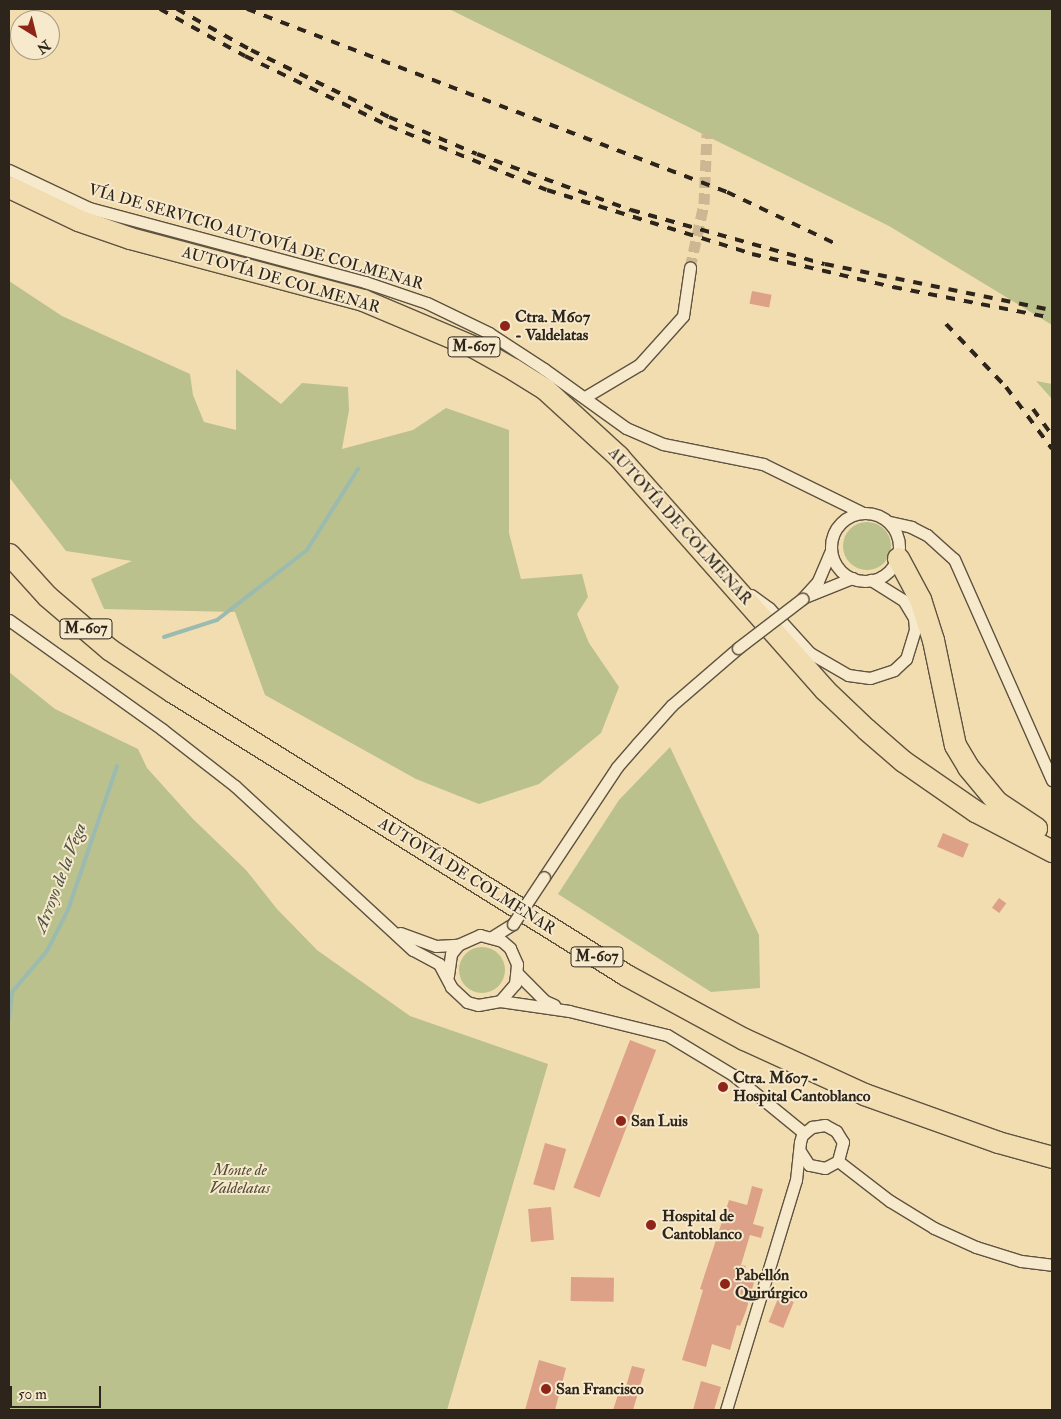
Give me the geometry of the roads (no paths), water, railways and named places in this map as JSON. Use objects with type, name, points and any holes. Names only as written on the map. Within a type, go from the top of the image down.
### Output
[{"type":"highway","name":"AUTOVÍA DE COLMENAR","points":[[9,187],[78,220],[130,238],[363,300],[474,347],[545,389],[618,456],[733,583],[824,689],[896,755],[975,811],[1052,851]]},
{"type":"highway","name":"AUTOVÍA DE COLMENAR","points":[[9,554],[47,596],[109,648],[173,692],[626,975],[744,1039],[864,1094],[998,1142],[1052,1157]]},
{"type":"highway","points":[[898,558],[920,600],[933,640],[955,745],[997,802],[1023,822],[1052,836]]},
{"type":"street","name":"VÍA DE SERVICIO AUTOVÍA DE COLMENAR","points":[[9,170],[89,208],[365,282],[427,303],[489,333],[544,368],[626,428],[663,444],[763,464],[861,512]]},
{"type":"street","points":[[585,397],[639,365],[683,316],[690,268]]},
{"type":"street","points":[[733,583],[769,608],[816,657],[848,675],[870,678],[894,670],[906,659],[911,650],[915,629],[914,618],[903,600],[871,580],[852,578],[841,572],[831,551],[830,540],[836,528],[844,519],[861,512],[911,527],[927,535],[954,559],[1052,780]]},
{"type":"street","points":[[871,580],[892,568],[898,558],[898,539],[890,522]]},
{"type":"street","points":[[492,937],[513,924],[617,767],[637,744],[672,705],[738,648],[802,599],[818,581],[831,551]]},
{"type":"street","points":[[802,599],[852,578]]},
{"type":"street","points":[[9,620],[163,730],[235,786],[413,950],[439,964],[448,976]]},
{"type":"street","points":[[500,1001],[515,984],[517,973],[510,948],[513,924]]},
{"type":"street","points":[[388,926],[414,940],[436,946],[458,945],[474,937],[492,937],[510,948]]},
{"type":"street","points":[[458,945],[449,959],[448,976],[451,987],[467,1002],[478,1005],[500,1001],[569,1011],[667,1035],[733,1074],[804,1133]]},
{"type":"street","points":[[517,973],[545,1002],[569,1011]]},
{"type":"street","points":[[726,1410],[796,1180],[804,1133],[818,1125],[836,1131],[843,1149],[838,1161],[830,1167],[814,1168],[796,1180]]},
{"type":"street","points":[[800,1151],[804,1160],[814,1168]]},
{"type":"street","points":[[838,1161],[890,1201],[934,1228],[976,1247],[1021,1261],[1052,1265]]},
{"type":"waterway","points":[[164,637],[217,620],[307,550],[358,469]]},
{"type":"waterway","name":"Arroyo de la Vega","points":[[9,1018],[12,992],[47,951],[68,910],[117,766]]},
{"type":"tunnel","points":[[690,268],[704,204],[707,134]]},
{"type":"railway","points":[[160,9],[245,56],[389,126],[547,190],[752,254],[893,287],[1052,318]]},
{"type":"railway","points":[[177,9],[251,50],[389,117],[477,154],[631,210],[825,264],[1052,310]]},
{"type":"railway","points":[[247,9],[727,192],[840,246]]},
{"type":"railway","points":[[946,324],[1006,387],[1052,449]]},
{"type":"railway","points":[[1033,409],[1052,435]]},
{"type":"place","name":"Ctra. M607 - Valdelatas","points":[[505,326]]},
{"type":"place","name":"Ctra. M607 - Hospital Cantoblanco","points":[[723,1087]]},
{"type":"place","name":"San Luis","points":[[621,1121]]},
{"type":"place","name":"Hospital de Cantoblanco","points":[[651,1225]]},
{"type":"place","name":"Pabellón Quirúrgico","points":[[725,1284]]},
{"type":"place","name":"San Francisco","points":[[546,1389]]},
{"type":"park label","name":"Monte de Valdelatas","points":[[240,1179]]}]
